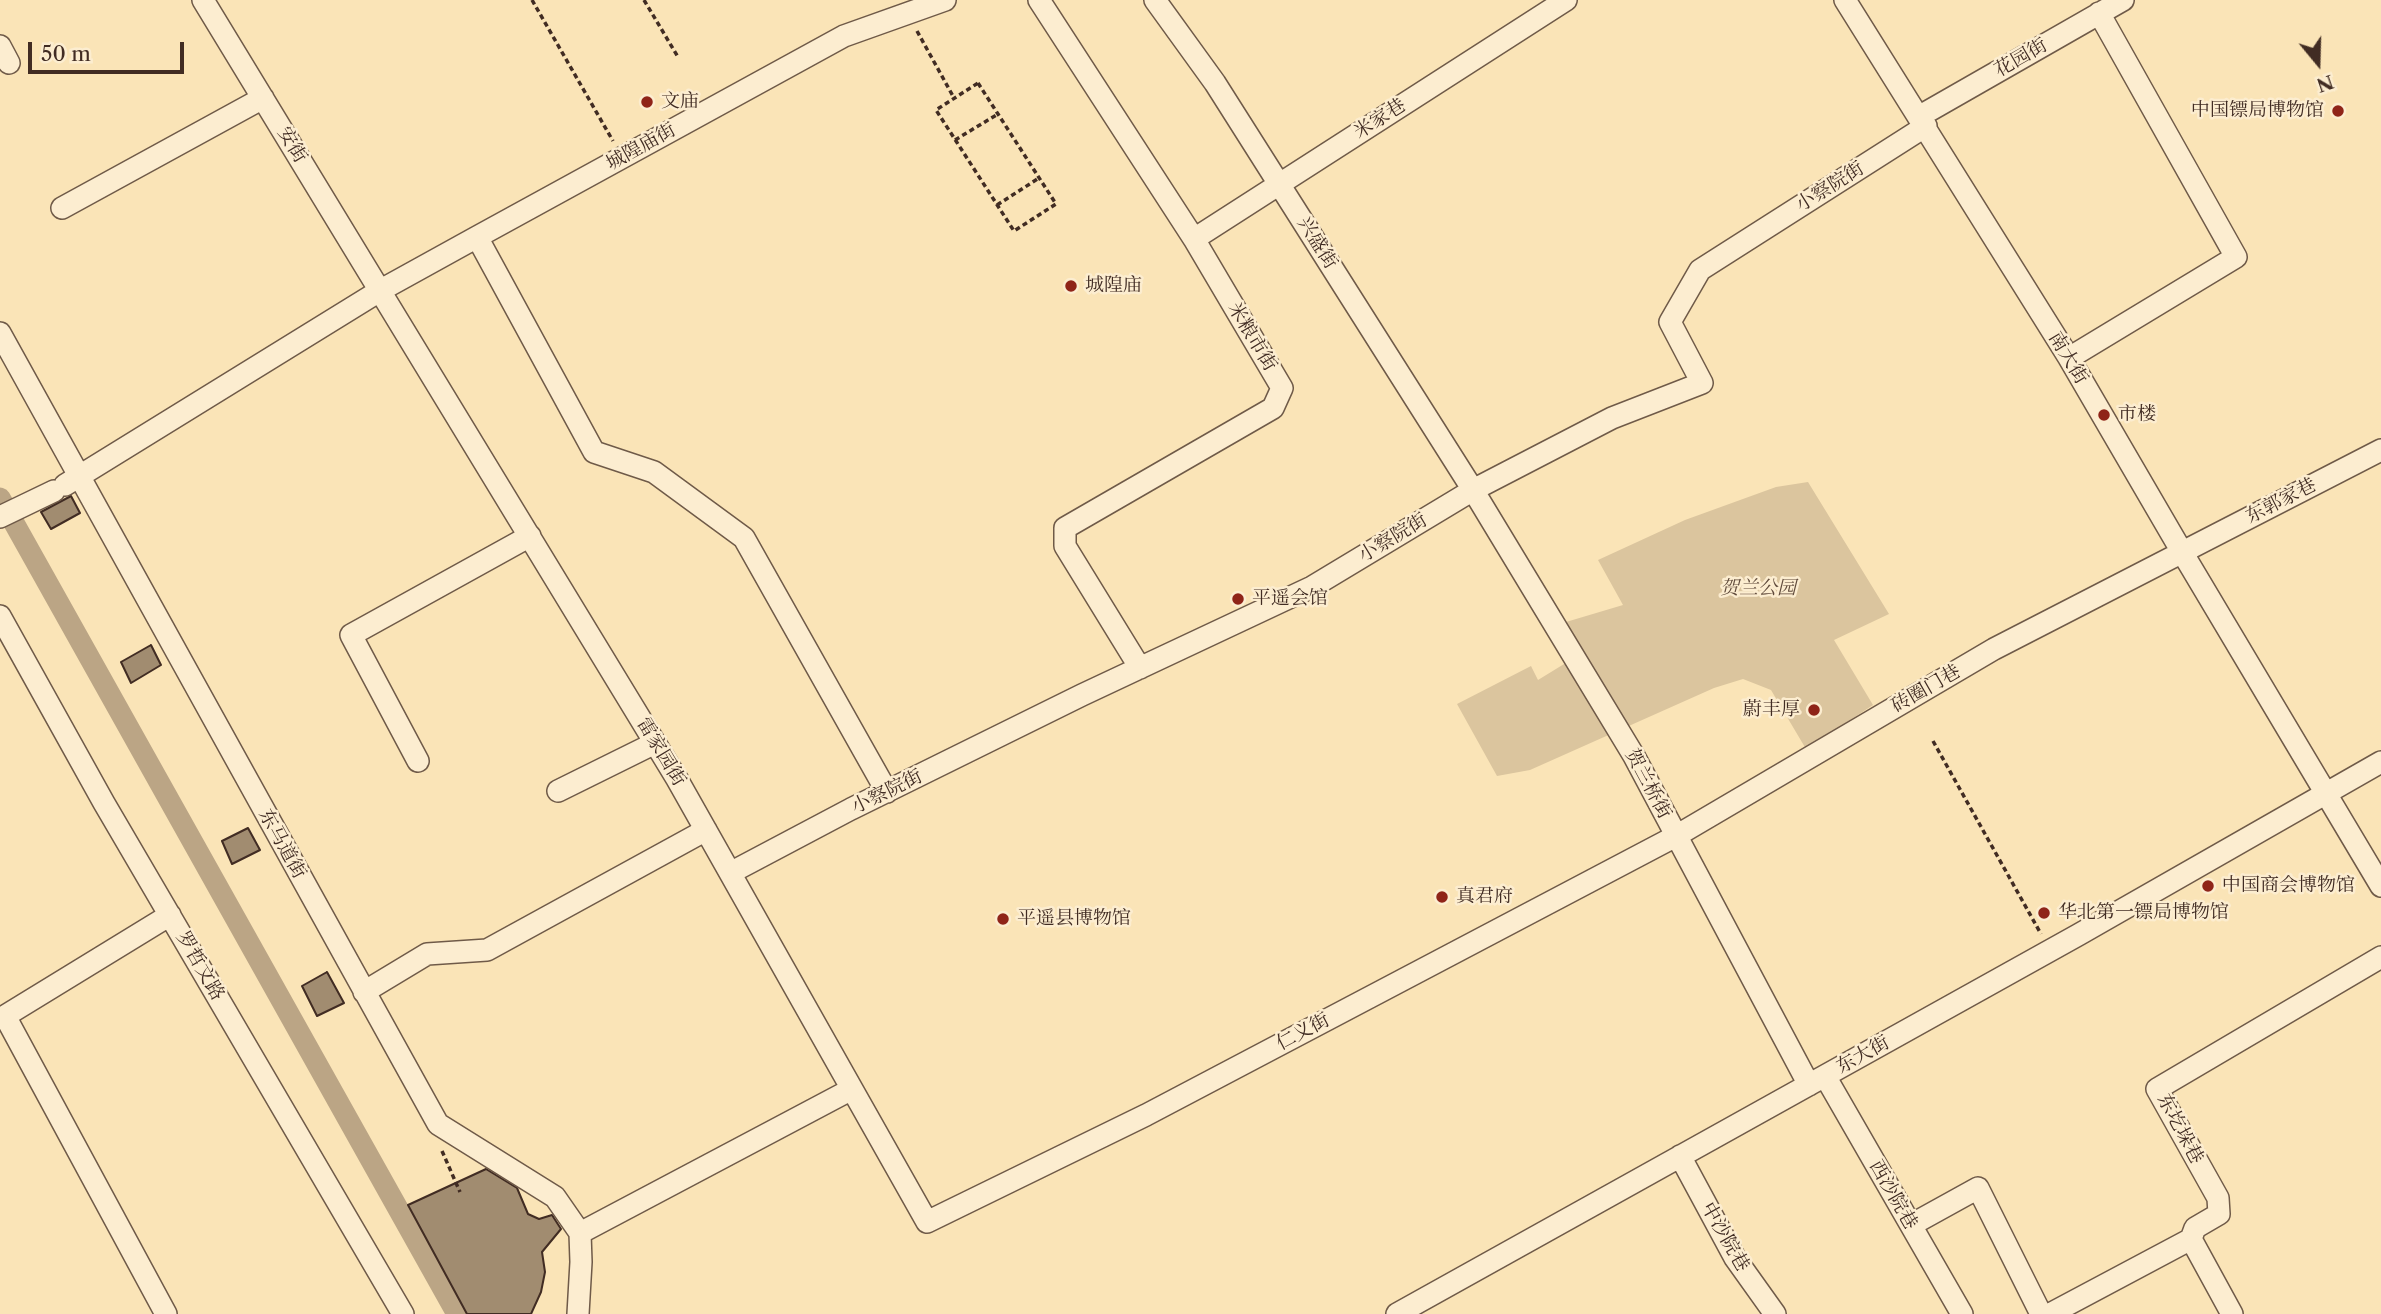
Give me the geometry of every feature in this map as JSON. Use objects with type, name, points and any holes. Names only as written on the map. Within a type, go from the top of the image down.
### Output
[{"type":"street","name":"安街","points":[[203,0],[381,290]]},
{"type":"street","name":"米粮市街","points":[[1039,0],[1194,239],[1282,388],[1273,408],[1065,528],[1065,546],[1140,668]]},
{"type":"street","name":"兴盛街","points":[[1155,0],[1214,83],[1473,490]]},
{"type":"street","name":"米家巷","points":[[1194,239],[1566,0]]},
{"type":"street","name":"南大街","points":[[1845,0],[2069,358],[2381,886]]},
{"type":"street","name":"花园街","points":[[1923,121],[2123,0]]},
{"type":"street","name":"城隍庙街","points":[[0,517],[66,484],[381,290],[477,237],[844,36],[938,2]]},
{"type":"street","points":[[2069,358],[2235,257],[2099,13]]},
{"type":"street","points":[[62,208],[263,98]]},
{"type":"street","name":"小察院街","points":[[730,873],[887,792],[1312,587],[1473,490],[1612,418],[1702,383],[1670,322],[1700,270],[1923,121]]},
{"type":"street","points":[[477,237],[594,452],[654,472],[744,538],[887,792]]},
{"type":"street","name":"雷家园街","points":[[381,290],[706,830],[927,1222]]},
{"type":"street","name":"东马道街","points":[[0,333],[66,484],[364,992],[438,1125],[555,1198],[580,1233]]},
{"type":"street","name":"东郭家巷","points":[[2182,552],[2381,450]]},
{"type":"street","name":"贺兰桥街","points":[[1473,490],[1634,756],[1676,836],[1817,1081]]},
{"type":"street","points":[[418,761],[351,635],[530,536]]},
{"type":"street","name":"砖圈门巷","points":[[1676,836],[1994,649],[2182,552]]},
{"type":"street","name":"罗哲文路","points":[[0,615],[170,915],[403,1314]]},
{"type":"street","points":[[558,790],[655,743]]},
{"type":"street","name":"东大街","points":[[1397,1314],[1423,1308],[1680,1157],[2051,951],[2381,762]]},
{"type":"street","points":[[364,992],[427,954],[486,950],[706,830]]},
{"type":"street","name":"仁义街","points":[[927,1222],[1146,1115],[1676,836]]},
{"type":"street","points":[[166,1314],[3,1012],[170,915]]},
{"type":"street","name":"东圪垛巷","points":[[2191,1239],[2195,1228],[2219,1214],[2218,1198],[2157,1088],[2381,957]]},
{"type":"street","name":"西沙院巷","points":[[1817,1081],[1911,1225],[1962,1314]]},
{"type":"street","points":[[578,1314],[582,1262],[580,1233],[852,1089]]},
{"type":"street","name":"中沙院巷","points":[[1680,1157],[1735,1258],[1775,1314]]},
{"type":"street","points":[[1911,1225],[1978,1188],[2042,1314]]},
{"type":"street","points":[[2050,1314],[2191,1239],[2232,1314]]},
{"type":"path","points":[[532,0],[622,158]]},
{"type":"path","points":[[644,0],[678,57]]},
{"type":"path","points":[[907,15],[954,98]]},
{"type":"path","points":[[978,83],[1056,204],[1014,231],[936,110],[954,98],[978,83]]},
{"type":"path","points":[[955,140],[998,114]]},
{"type":"path","points":[[997,205],[1039,178]]},
{"type":"path","points":[[1933,741],[2051,951]]},
{"type":"path","points":[[438,1125],[431,1128],[460,1192]]},
{"type":"green space","name":"贺兰公园","points":[[1808,482],[1889,614],[1834,640],[1873,705],[1806,749],[1771,690],[1743,679],[1714,688],[1530,770],[1497,776],[1457,704],[1531,666],[1538,680],[1582,653],[1566,622],[1623,605],[1598,560],[1685,520],[1776,487]]},
{"type":"building","points":[[71,496],[80,513],[51,529],[41,512]]},
{"type":"building","points":[[151,645],[161,665],[131,683],[121,662]]},
{"type":"building","points":[[248,828],[260,850],[232,864],[222,841]]},
{"type":"building","points":[[327,972],[344,1003],[317,1016],[302,986]]},
{"type":"building","points":[[486,1169],[517,1188],[528,1214],[539,1219],[552,1215],[561,1229],[542,1252],[545,1272],[541,1292],[531,1314],[467,1314],[408,1205]]},
{"type":"waterway","points":[[0,498],[457,1314]]},
{"type":"place","name":"文庙","points":[[647,102]]},
{"type":"place","name":"中国镖局博物馆","points":[[2338,111]]},
{"type":"place","name":"城隍庙","points":[[1071,286]]},
{"type":"place","name":"市楼","points":[[2104,415]]},
{"type":"place","name":"平遥会馆","points":[[1238,599]]},
{"type":"place","name":"蔚丰厚","points":[[1814,710]]},
{"type":"place","name":"中国商会博物馆","points":[[2208,886]]},
{"type":"place","name":"真君府","points":[[1442,897]]},
{"type":"place","name":"华北第一镖局博物馆","points":[[2044,913]]},
{"type":"place","name":"平遥县博物馆","points":[[1003,919]]}]
